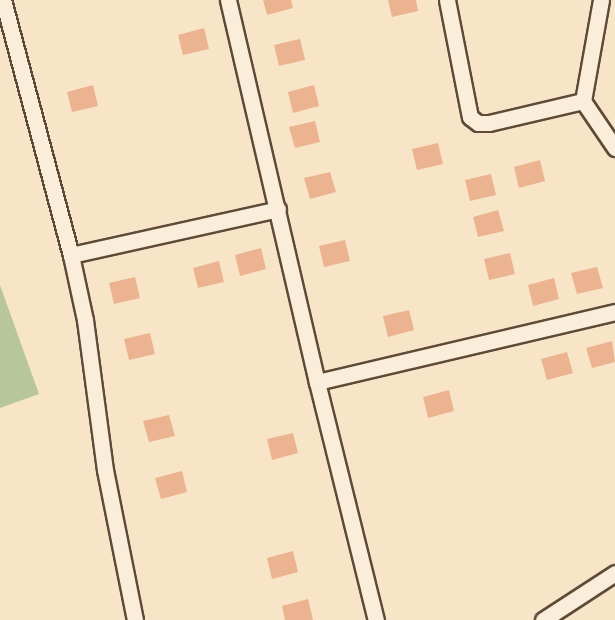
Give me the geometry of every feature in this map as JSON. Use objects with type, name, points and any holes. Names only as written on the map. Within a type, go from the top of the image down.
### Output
[{"type":"street","points":[[3,0],[71,255],[85,320],[105,470],[135,620]]},
{"type":"street","points":[[228,0],[317,382],[376,620]]},
{"type":"street","points":[[447,0],[470,117],[478,123],[583,101]]},
{"type":"street","points":[[601,0],[583,101],[615,148]]},
{"type":"street","points":[[71,255],[278,209]]},
{"type":"street","points":[[317,382],[615,312]]},
{"type":"street","points":[[543,620],[615,573]]},
{"type":"green space","points":[[0,285],[39,394],[0,408]]},
{"type":"building","points":[[263,0],[291,0],[293,8],[267,15]]},
{"type":"building","points":[[388,0],[416,0],[418,11],[392,17]]},
{"type":"building","points":[[204,28],[209,49],[183,55],[178,35]]},
{"type":"building","points":[[300,39],[305,60],[279,66],[274,45]]},
{"type":"building","points":[[93,85],[98,106],[72,112],[67,92]]},
{"type":"building","points":[[314,85],[319,106],[293,113],[288,92]]},
{"type":"building","points":[[315,121],[320,142],[295,148],[289,127]]},
{"type":"building","points":[[438,143],[443,164],[417,170],[412,149]]},
{"type":"building","points":[[540,160],[545,181],[519,188],[514,167]]},
{"type":"building","points":[[330,172],[336,192],[310,199],[304,178]]},
{"type":"building","points":[[491,174],[496,195],[470,201],[465,180]]},
{"type":"building","points":[[498,210],[504,231],[478,237],[473,217]]},
{"type":"building","points":[[345,240],[350,261],[324,267],[319,246]]},
{"type":"building","points":[[261,248],[266,269],[240,276],[235,255]]},
{"type":"building","points":[[510,253],[515,274],[489,280],[484,259]]},
{"type":"building","points":[[219,261],[224,282],[198,288],[193,268]]},
{"type":"building","points":[[597,267],[603,288],[577,294],[571,273]]},
{"type":"building","points":[[135,277],[140,298],[114,304],[109,283]]},
{"type":"building","points":[[554,278],[559,299],[533,306],[528,285]]},
{"type":"building","points":[[409,310],[414,330],[388,337],[383,316]]},
{"type":"building","points":[[150,333],[155,354],[129,360],[124,339]]},
{"type":"building","points":[[612,341],[615,362],[592,368],[586,348]]},
{"type":"building","points":[[567,352],[573,373],[547,380],[541,359]]},
{"type":"building","points":[[449,390],[454,411],[428,418],[423,397]]},
{"type":"building","points":[[169,415],[175,436],[149,442],[143,421]]},
{"type":"building","points":[[293,433],[298,453],[272,460],[267,439]]},
{"type":"building","points":[[182,471],[187,492],[161,499],[155,478]]},
{"type":"building","points":[[293,551],[298,572],[272,579],[267,558]]},
{"type":"building","points":[[308,599],[313,620],[285,620],[282,606]]}]
